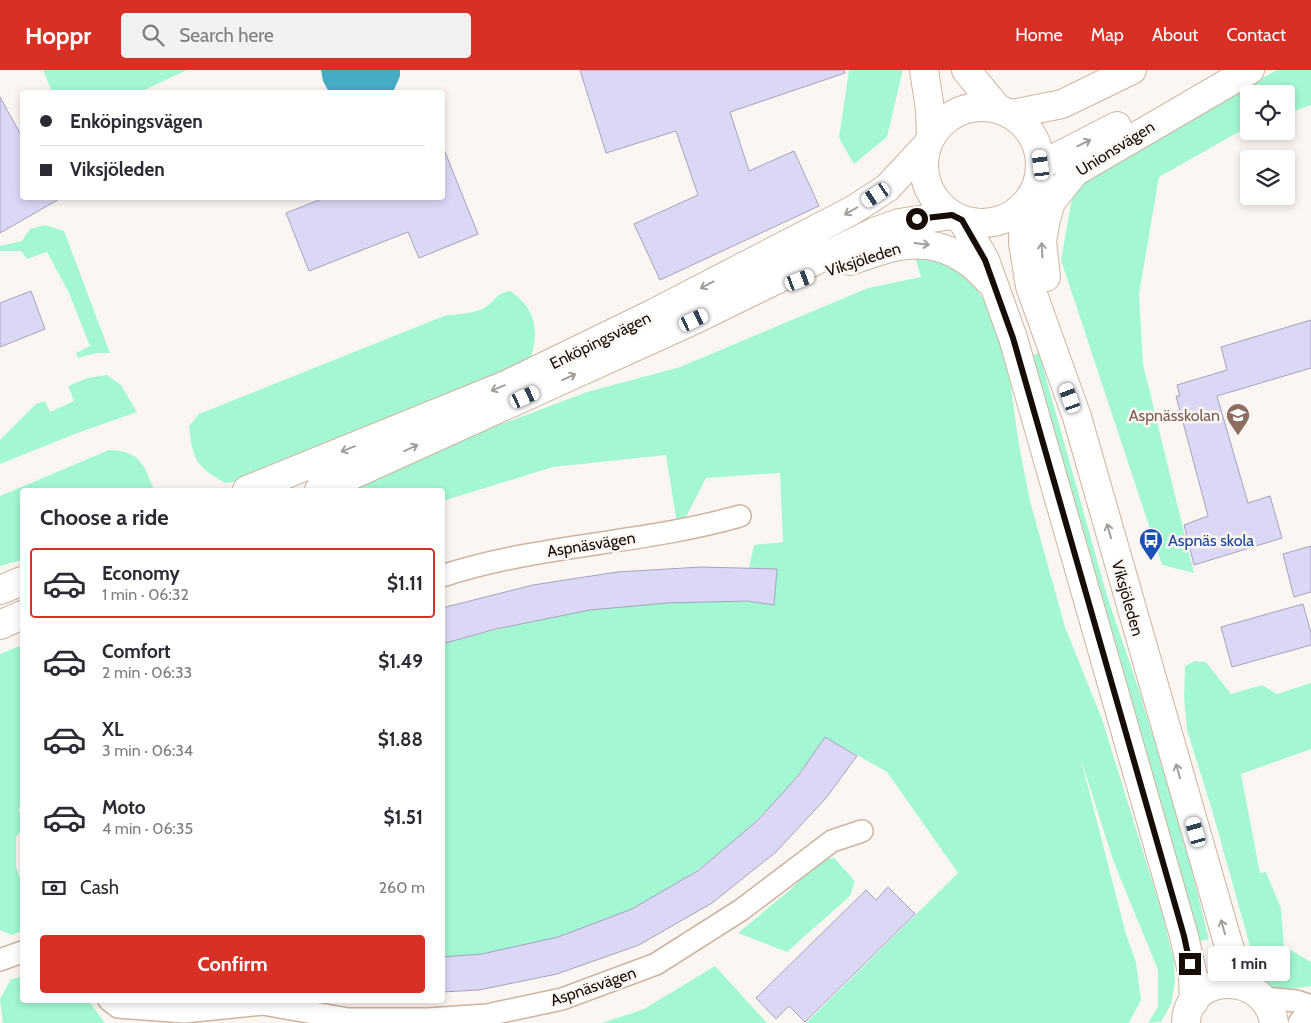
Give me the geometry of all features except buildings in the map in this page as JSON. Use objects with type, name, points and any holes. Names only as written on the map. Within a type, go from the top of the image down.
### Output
[{"type":"main road","points":[[924,70],[930,109],[929,141],[924,159],[927,185],[942,207],[957,217],[978,223],[995,222],[1010,216],[1024,206],[1036,187],[1041,165],[1040,153],[1033,136],[1021,122],[1005,112],[966,70]]},
{"type":"main road","points":[[929,141],[942,123],[962,110],[974,107],[1005,112],[1062,104],[1132,70]]},
{"type":"main road","name":"Unionsvägen","points":[[1041,165],[1226,70]]},
{"type":"main road","name":"Unionsvägen","points":[[1077,417],[1043,260],[1042,241],[1051,202],[1075,172],[1250,70]]},
{"type":"main road","name":"Enköpingsvägen","points":[[252,488],[506,385],[654,313],[853,210],[887,188],[929,141]]},
{"type":"main road","name":"Viksjöleden","points":[[1024,206],[1023,243],[1030,286],[1077,417],[1228,943],[1234,958],[1273,1013],[1274,1023]]},
{"type":"main road","name":"Enköpingsvägen","points":[[323,488],[694,320],[874,232],[908,221],[957,217]]},
{"type":"main road","name":"Viksjöleden","points":[[957,217],[985,260],[1013,338],[1184,936],[1192,976],[1187,1017]]},
{"type":"main road","name":"Viksjöleden","points":[[694,320],[880,250],[912,243],[939,246],[967,261],[996,288]]},
{"type":"main road","points":[[0,590],[20,582]]},
{"type":"main road","points":[[0,625],[20,616]]},
{"type":"main road","points":[[1187,1017],[1203,992],[1219,985],[1238,984],[1257,993]]},
{"type":"street","name":"Aspnäsvägen","points":[[445,575],[546,551],[700,528],[740,516]]},
{"type":"street","name":"Aspnäsvägen","points":[[113,1003],[118,1007],[184,1012],[263,1004],[348,1018],[428,1019],[487,1015],[562,999],[656,964],[741,910],[832,841],[862,831]]},
{"type":"street","points":[[0,960],[20,953]]},
{"type":"street","points":[[1257,993],[1296,1001],[1311,1007],[1299,1023]]},
{"type":"green space","points":[[43,70],[187,70],[144,90],[51,90]]},
{"type":"green space","points":[[849,70],[903,70],[887,137],[854,164],[839,138]]},
{"type":"green space","points":[[1277,70],[1311,70],[1311,105],[1295,111],[1295,85],[1249,85]]},
{"type":"green space","points":[[1240,90],[1240,131],[1159,177],[1139,294],[1143,364],[1194,573],[1162,565],[1061,260],[1073,192],[1127,150]]},
{"type":"green space","points":[[45,225],[64,231],[110,353],[97,353],[78,358],[76,353],[90,346],[69,293],[47,252],[27,259],[21,251],[0,251],[0,246],[22,241],[30,229]]},
{"type":"green space","points":[[914,254],[955,267],[976,288],[987,305],[1001,345],[1010,381],[1019,445],[1030,501],[1065,627],[1102,719],[1162,913],[1174,961],[1175,982],[1171,1004],[1161,1022],[1148,1023],[1158,1007],[1158,970],[1113,860],[1080,756],[1126,934],[1136,962],[1141,1000],[1129,1023],[806,1023],[958,873],[887,772],[825,737],[791,783],[752,825],[708,862],[661,894],[609,919],[556,939],[500,952],[445,957],[445,643],[524,623],[607,608],[648,603],[732,601],[774,604],[777,569],[749,568],[754,545],[783,542],[780,473],[706,478],[685,519],[676,518],[666,455],[553,467],[445,500],[445,488],[341,488],[378,471],[587,392],[680,367],[868,288],[921,277]]},
{"type":"green space","points":[[510,291],[525,305],[533,320],[535,338],[531,358],[478,386],[246,480],[225,483],[208,472],[198,461],[192,447],[189,426],[199,414],[444,316],[483,309],[499,295]]},
{"type":"green space","points":[[1039,353],[1108,599],[1139,690],[1185,844],[1209,939],[1200,941],[1032,356]]},
{"type":"green space","points":[[107,375],[121,385],[137,412],[80,432],[0,464],[0,440],[36,404],[45,401],[50,412],[74,401],[68,386],[87,378]]},
{"type":"green space","points":[[109,450],[128,453],[134,456],[144,466],[153,488],[20,488],[20,561],[0,566],[0,496]]},
{"type":"green space","points":[[20,646],[20,808],[18,810],[20,813],[20,832],[16,837],[16,867],[20,878],[20,932],[12,935],[0,930],[0,654]]},
{"type":"green space","points":[[1195,661],[1206,662],[1231,694],[1262,685],[1277,694],[1311,683],[1311,749],[1241,774],[1260,873],[1266,872],[1281,908],[1284,946],[1311,962],[1311,986],[1278,991],[1266,982],[1255,964],[1212,810],[1187,730],[1184,698],[1185,666]]},
{"type":"green space","points":[[834,858],[855,881],[850,896],[787,952],[738,933],[791,889],[821,859]]},
{"type":"green space","points":[[715,966],[767,1023],[602,1023],[644,1009]]},
{"type":"green space","points":[[20,977],[20,1003],[90,1003],[105,1023],[3,1023],[0,999],[11,979]]},
{"type":"water","points":[[321,70],[400,70],[400,76],[394,90],[328,90],[323,81]]},
{"type":"place","name":"Aspnässkolan","points":[[1238,436]]},
{"type":"place","name":"Aspnäs skola","points":[[1151,561]]},
{"type":"route","points":[[917,219],[952,215],[962,220],[985,260],[996,288],[1013,338],[1184,936],[1190,964]]}]
